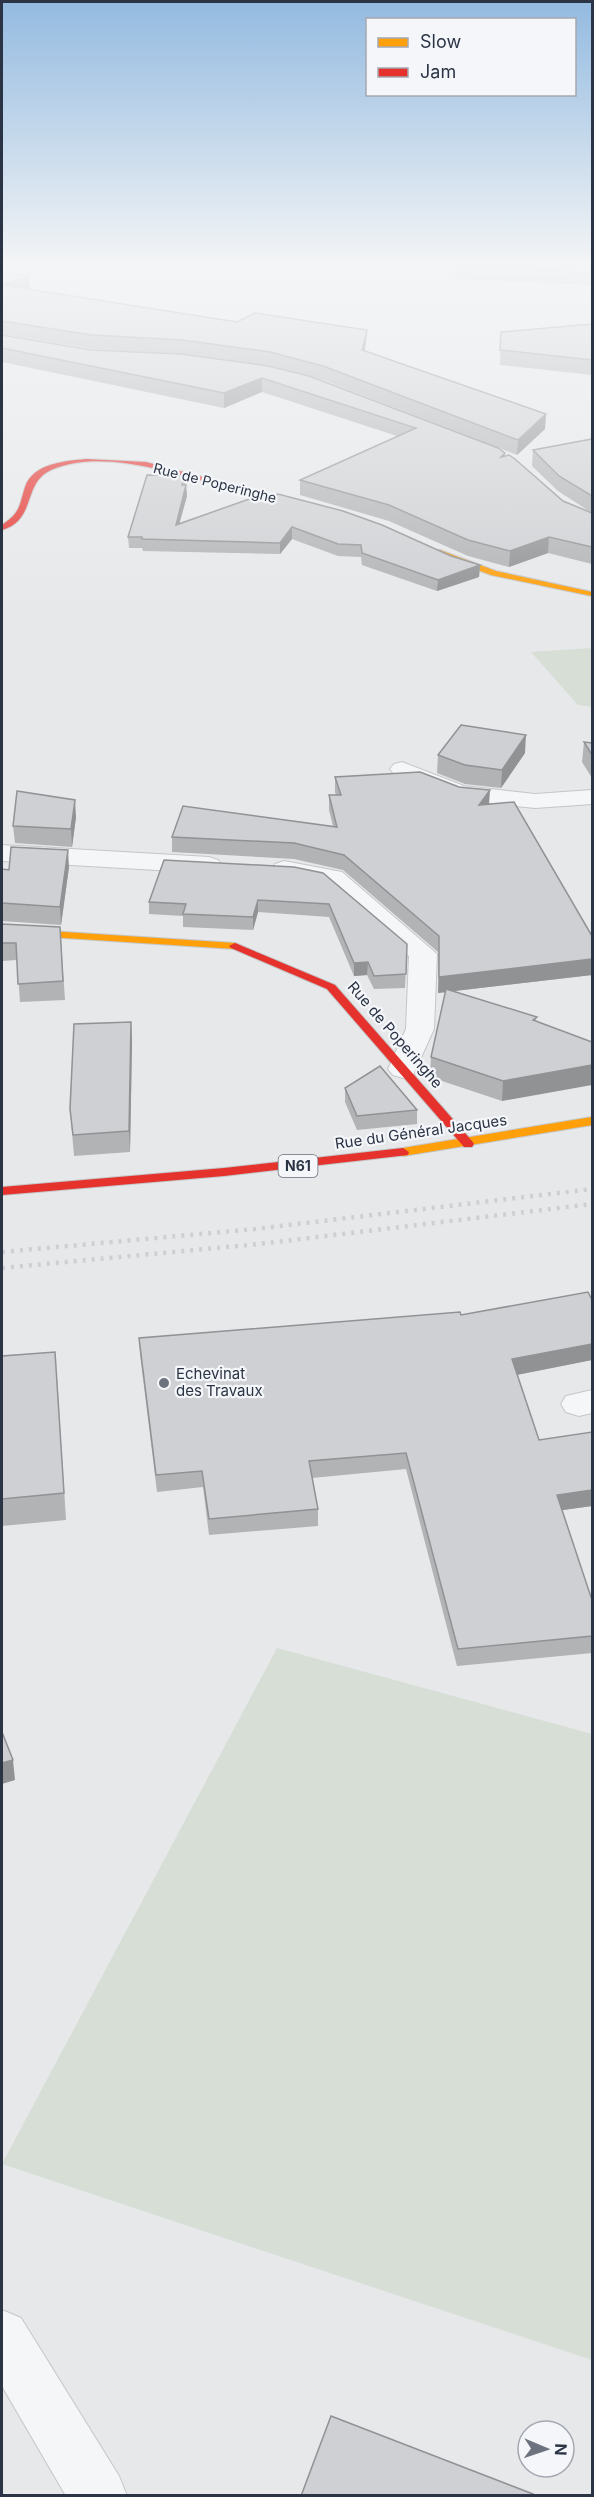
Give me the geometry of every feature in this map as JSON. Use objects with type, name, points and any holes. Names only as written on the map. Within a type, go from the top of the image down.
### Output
[{"type":"street","name":"Rue de Poperinghe","points":[[2,528],[16,520],[25,510],[30,483],[38,474],[56,467],[88,462],[128,462],[161,468],[330,511]]},
{"type":"street","points":[[425,547],[458,562],[592,594]]},
{"type":"street","points":[[402,769],[459,793],[535,801],[592,798]]},
{"type":"street","points":[[2,853],[294,869],[333,877],[423,954],[420,1029],[404,1069]]},
{"type":"street","name":"Rue de Poperinghe","points":[[2,931],[238,946],[331,987],[468,1144]]},
{"type":"street","name":"Rue du Général Jacques","points":[[2,1191],[309,1164],[468,1144],[592,1121]]},
{"type":"street","points":[[2,2336],[99,2496]]},
{"type":"shaded area","points":[[592,648],[592,707],[578,705],[531,652]]},
{"type":"shaded area","points":[[277,1648],[592,1734],[592,2360],[2,2164]]},
{"type":"building","points":[[177,384],[248,384],[224,393]]},
{"type":"building","points":[[279,384],[329,384],[498,448],[505,453],[501,457],[509,455],[515,459],[563,501],[592,513],[592,547],[549,537],[510,551],[468,540],[389,505],[300,480],[416,428]]},
{"type":"building","points":[[369,384],[458,384],[546,414],[518,440]]},
{"type":"building","points":[[592,439],[592,496],[559,476],[533,450]]},
{"type":"building","points":[[147,475],[185,476],[182,485],[186,485],[176,525],[252,498],[264,501],[278,494],[343,511],[382,525],[451,556],[480,565],[438,580],[362,553],[361,545],[338,544],[292,527],[280,543],[128,537]]},
{"type":"building","points":[[461,725],[526,735],[502,770],[465,765],[438,755]]},
{"type":"building","points":[[584,742],[592,743],[592,755]]},
{"type":"building","points":[[420,772],[459,787],[490,790],[479,805],[514,802],[592,936],[592,959],[439,977],[439,936],[344,855],[294,843],[172,837],[183,806],[337,827],[329,795],[341,795],[335,777]]},
{"type":"building","points":[[17,791],[75,800],[71,829],[13,826]]},
{"type":"building","points":[[11,847],[68,850],[60,907],[2,903],[2,869],[9,870]]},
{"type":"building","points":[[164,860],[294,867],[323,873],[407,944],[406,974],[374,976],[368,962],[354,963],[329,904],[258,900],[253,917],[183,914],[186,904],[149,902]]},
{"type":"building","points":[[2,924],[60,927],[63,981],[18,984],[16,943],[2,943]]},
{"type":"building","points":[[446,989],[537,1017],[533,1020],[592,1042],[592,1065],[503,1081],[431,1057]]},
{"type":"building","points":[[131,1022],[129,1131],[73,1135],[70,1109],[74,1024]]},
{"type":"building","points":[[380,1066],[417,1110],[357,1116],[345,1088]]},
{"type":"building","points":[[588,1292],[592,1300],[592,1344],[512,1359],[539,1440],[592,1432],[592,1490],[557,1495],[592,1600],[592,1636],[458,1649],[406,1453],[309,1461],[318,1509],[209,1519],[202,1471],[156,1475],[139,1338],[460,1312],[461,1315]]},
{"type":"building","points":[[55,1352],[64,1493],[2,1499],[2,1356]]},
{"type":"building","points":[[2,1732],[13,1760],[2,1763]]},
{"type":"building","points":[[331,2416],[533,2494],[532,2496],[301,2496]]},
{"type":"railway","points":[[2,1252],[255,1229],[592,1189]]},
{"type":"railway","points":[[2,1268],[259,1244],[592,1204]]},
{"type":"traffic: slow","points":[[437,552],[494,573],[592,594]]},
{"type":"traffic: slow","points":[[2,931],[235,946]]},
{"type":"traffic: slow","points":[[403,1152],[592,1121]]},
{"type":"traffic: jam","points":[[2,528],[22,511],[28,489],[33,479],[42,471],[55,466],[86,461],[146,464],[316,508]]},
{"type":"traffic: jam","points":[[235,946],[331,987],[468,1144]]},
{"type":"traffic: jam","points":[[2,1191],[224,1172],[403,1152]]},
{"type":"place","name":"Echevinat des Travaux","points":[[164,1383]]}]
